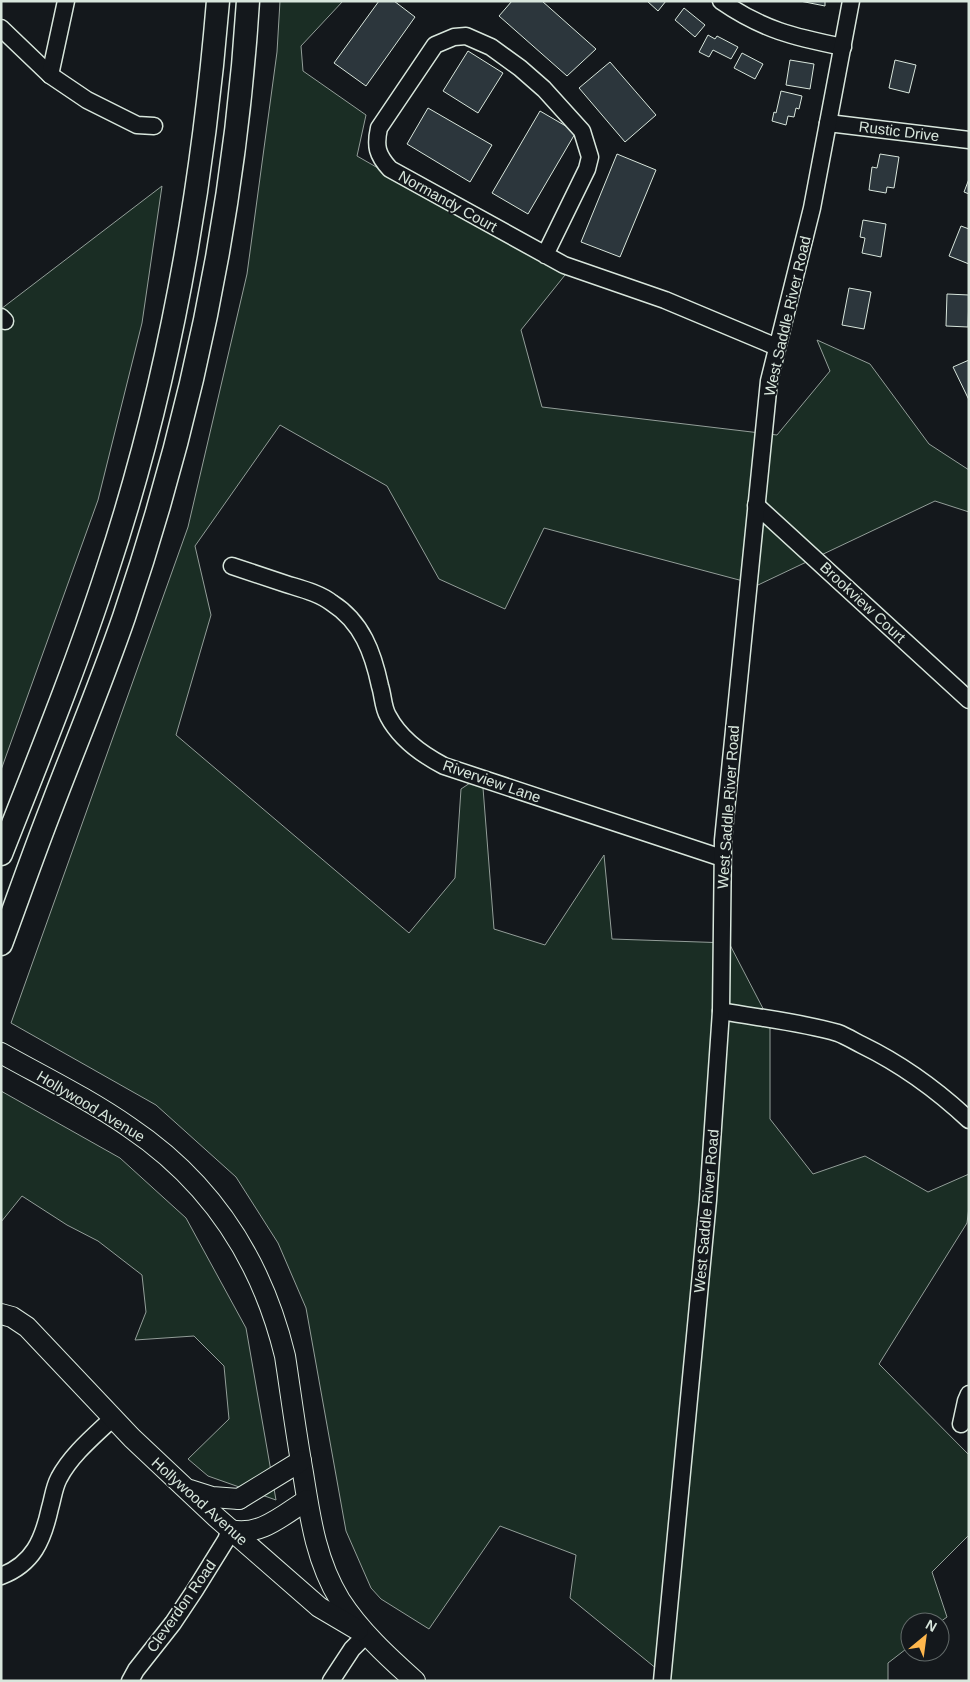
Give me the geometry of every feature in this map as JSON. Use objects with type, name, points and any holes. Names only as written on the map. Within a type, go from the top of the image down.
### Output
[{"type":"highway","points":[[1,854],[56,714],[91,618],[123,522],[146,439],[178,300],[194,206],[204,137],[218,1]]},
{"type":"highway","points":[[1,944],[119,631],[174,451],[205,318],[223,216],[238,115],[248,1]]},
{"type":"main road","name":"Hollywood Avenue","points":[[6,1056],[94,1105],[148,1140],[186,1174],[221,1214],[248,1256],[260,1281],[279,1331],[307,1500],[318,1552],[347,1611],[366,1635],[415,1681]]},
{"type":"main road","name":"Hollywood Avenue","points":[[1,1314],[20,1321],[35,1335],[152,1458],[230,1530],[319,1607],[366,1635]]},
{"type":"main road","name":"Hollywood Avenue","points":[[239,1499],[301,1461]]},
{"type":"main road","points":[[186,1489],[212,1497],[239,1499],[230,1530],[246,1532],[258,1530],[307,1500]]},
{"type":"street","points":[[50,75],[66,1]]},
{"type":"street","points":[[721,1],[740,14],[765,27],[796,38],[843,47]]},
{"type":"street","name":"West Saddle River Road","points":[[662,1681],[708,1190],[720,1011],[723,840],[769,381],[812,208],[851,1]]},
{"type":"street","points":[[1,28],[50,75],[87,100],[137,125],[154,126]]},
{"type":"street","name":"Normandy Court","points":[[545,255],[587,169],[590,157],[582,131],[544,89],[520,68],[491,47],[466,36],[454,37],[435,45],[379,128],[376,140],[378,151],[382,160],[390,169],[545,255],[564,265],[665,300],[777,347]]},
{"type":"street","name":"Rustic Drive","points":[[828,123],[969,140]]},
{"type":"street","name":"Brookview Court","points":[[756,505],[969,700]]},
{"type":"street","name":"Riverview Lane","points":[[232,566],[312,592],[332,602],[345,613],[358,626],[375,662],[387,714],[399,733],[426,756],[444,766],[722,858]]},
{"type":"street","points":[[720,1011],[790,1023],[839,1034],[870,1049],[911,1073],[949,1101],[969,1120]]},
{"type":"street","points":[[961,1424],[969,1394]]},
{"type":"street","points":[[1,1576],[14,1571],[35,1551],[43,1536],[59,1479],[74,1458],[113,1418]]},
{"type":"street","name":"Cleverdon Road","points":[[130,1681],[136,1670],[173,1623],[195,1590],[226,1540],[230,1530]]},
{"type":"street","points":[[331,1681],[347,1656],[366,1635]]},
{"type":"green space","points":[[280,1],[343,1],[301,46],[303,71],[366,115],[357,156],[565,275],[521,330],[542,407],[777,435],[830,371],[817,340],[870,364],[929,444],[969,470],[969,512],[935,501],[758,585],[544,528],[505,609],[439,579],[387,486],[280,425],[195,546],[211,615],[176,735],[409,933],[455,878],[461,789],[482,775],[494,929],[545,945],[604,855],[612,939],[729,943],[770,1022],[770,1119],[813,1174],[865,1156],[928,1192],[969,1174],[967,1223],[879,1364],[969,1455],[969,1535],[932,1572],[945,1612],[900,1612],[900,1654],[888,1663],[888,1681],[663,1681],[663,1674],[570,1598],[576,1555],[500,1526],[429,1629],[381,1599],[371,1588],[346,1531],[306,1308],[278,1243],[236,1177],[156,1105],[11,1023],[188,527],[247,274],[277,52]]},
{"type":"green space","points":[[162,186],[142,323],[98,500],[1,770],[1,309]]},
{"type":"green space","points":[[1,1091],[120,1158],[186,1218],[246,1328],[276,1500],[208,1476],[188,1459],[229,1419],[224,1366],[194,1336],[135,1340],[146,1312],[142,1275],[98,1241],[67,1225],[22,1196],[1,1222]]},
{"type":"building","points":[[379,1],[394,1],[415,17],[366,86],[334,63]]},
{"type":"building","points":[[512,1],[542,1],[596,49],[567,76],[499,16]]},
{"type":"building","points":[[647,1],[666,1],[658,11]]},
{"type":"building","points":[[800,1],[825,1],[825,6]]},
{"type":"building","points":[[684,8],[705,25],[695,37],[675,20]]},
{"type":"building","points":[[708,35],[715,39],[717,36],[738,47],[731,59],[713,50],[709,57],[699,52]]},
{"type":"building","points":[[468,51],[503,73],[478,113],[443,91]]},
{"type":"building","points":[[742,53],[763,64],[755,79],[734,68]]},
{"type":"building","points":[[790,60],[814,64],[810,89],[786,85]]},
{"type":"building","points":[[895,60],[916,65],[909,93],[889,88]]},
{"type":"building","points":[[610,62],[656,115],[625,142],[579,88]]},
{"type":"building","points":[[781,91],[802,96],[799,109],[796,108],[794,117],[788,116],[786,125],[772,121],[774,112],[776,113]]},
{"type":"building","points":[[428,108],[492,145],[470,182],[407,144]]},
{"type":"building","points":[[540,111],[576,132],[528,214],[492,193]]},
{"type":"building","points":[[617,154],[656,170],[620,257],[581,242]]},
{"type":"building","points":[[880,154],[899,157],[894,188],[887,187],[886,193],[869,190],[872,167],[877,168]]},
{"type":"building","points":[[969,179],[969,194],[964,192]]},
{"type":"building","points":[[863,220],[886,224],[881,257],[862,253],[865,238],[860,237]]},
{"type":"building","points":[[961,226],[969,229],[969,264],[949,256]]},
{"type":"building","points":[[849,288],[871,292],[864,329],[842,325]]},
{"type":"building","points":[[947,294],[969,295],[968,327],[946,326]]},
{"type":"building","points":[[969,360],[969,400],[953,367]]}]
